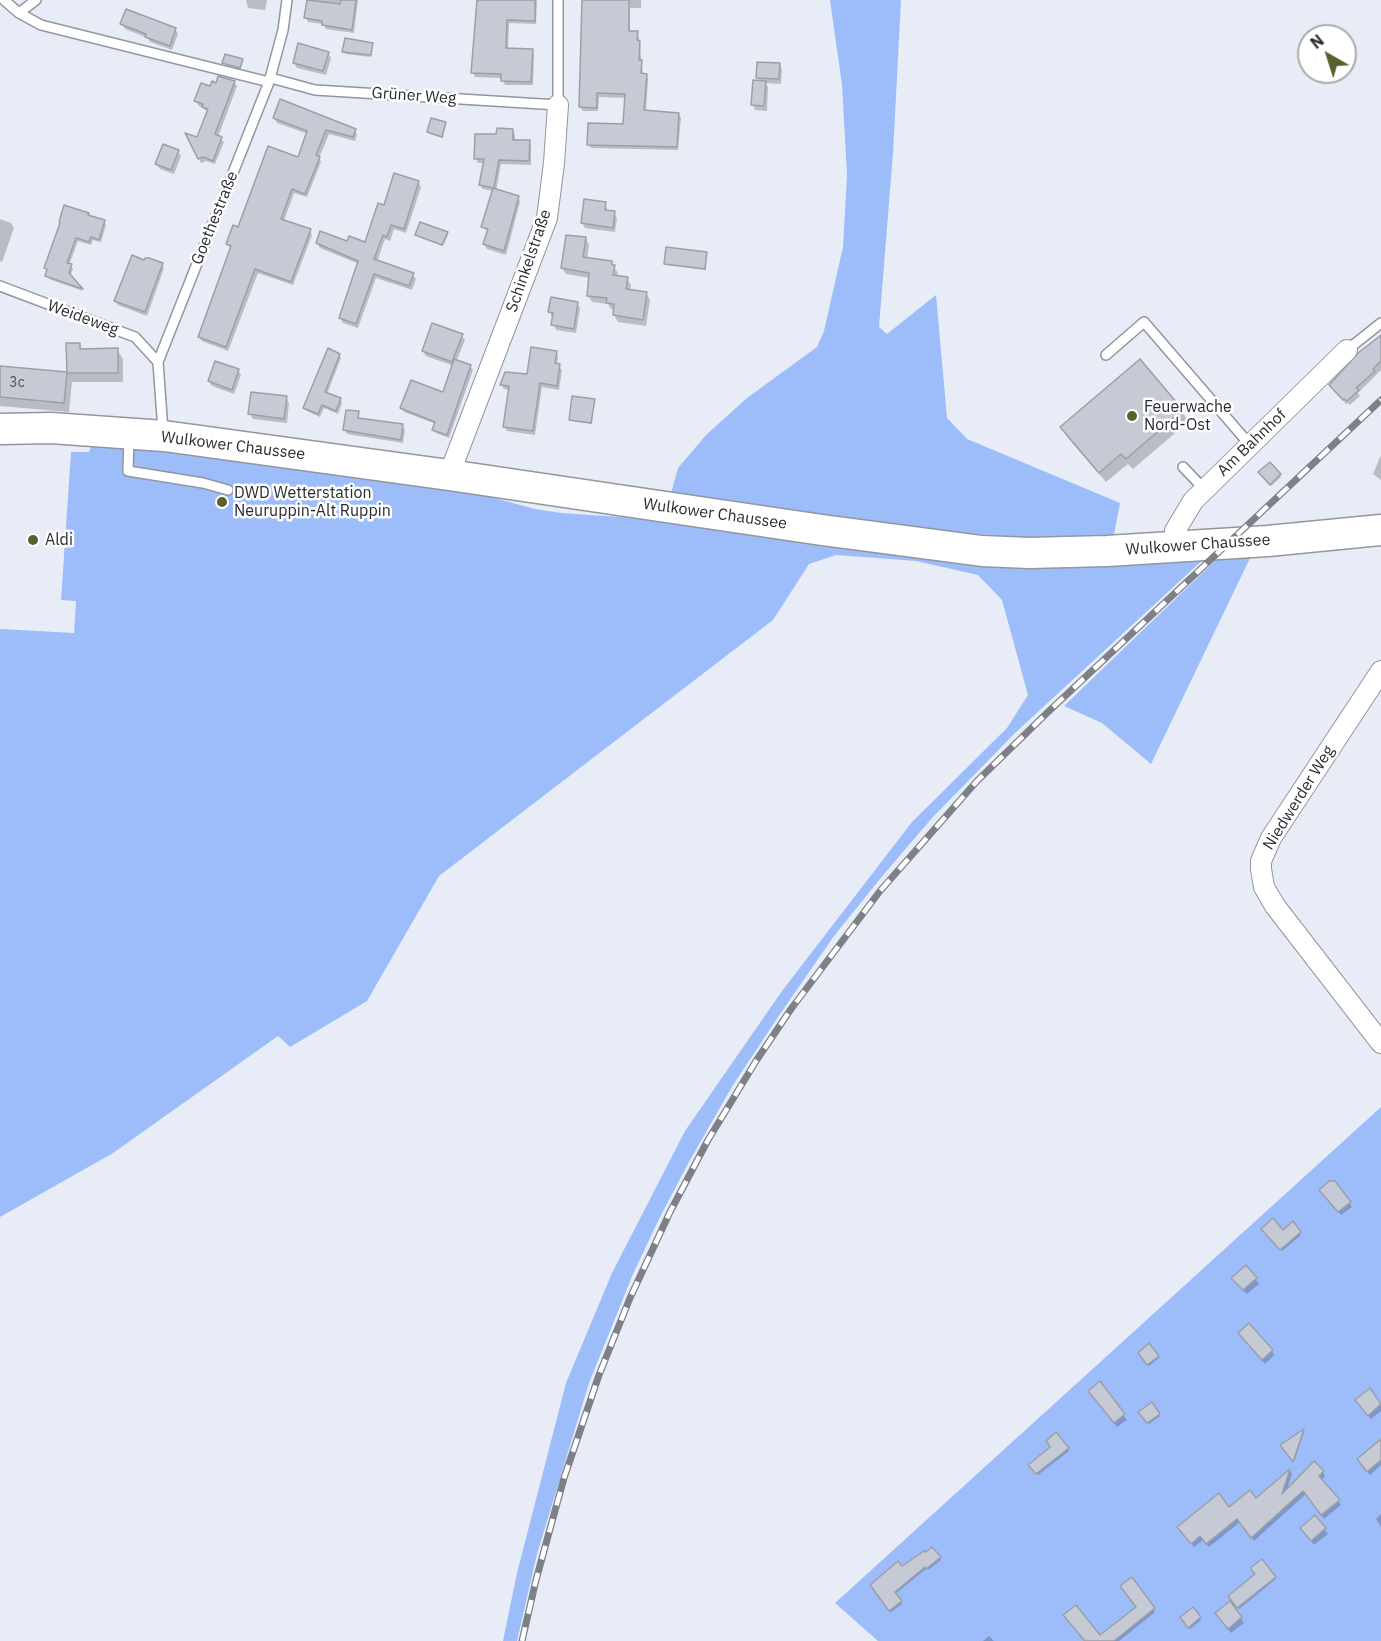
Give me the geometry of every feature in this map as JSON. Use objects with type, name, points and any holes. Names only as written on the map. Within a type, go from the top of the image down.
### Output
[{"type":"main road","name":"Wulkower Chaussee","points":[[0,418],[51,428]]},
{"type":"main road","name":"Wulkower Chaussee","points":[[0,429],[51,428],[164,436],[982,551],[1029,553],[1175,547],[1381,530]]},
{"type":"street","name":"Schinkelstraße","points":[[449,475],[547,218],[558,105]]},
{"type":"street","name":"Am Bahnhof","points":[[1175,547],[1175,531],[1193,501],[1347,350]]},
{"type":"street","name":"Niedwerder Weg","points":[[1381,671],[1271,838],[1263,855],[1261,869],[1264,887],[1275,906],[1381,1043]]},
{"type":"lane","name":"Grüner Weg","points":[[4,0],[19,13],[41,25],[315,90],[558,105]]},
{"type":"lane","points":[[19,13],[36,0]]},
{"type":"lane","name":"Goethestraße","points":[[164,436],[158,362],[270,80],[283,30],[287,0]]},
{"type":"lane","name":"Schinkelstraße","points":[[558,0],[558,105]]},
{"type":"lane","name":"Weideweg","points":[[0,286],[135,337],[158,362]]},
{"type":"lane","points":[[1106,355],[1144,322],[1250,445]]},
{"type":"lane","points":[[1347,350],[1381,323]]},
{"type":"lane","points":[[129,434],[128,471],[204,483],[228,490]]},
{"type":"lane","points":[[1183,467],[1204,489]]},
{"type":"shaded area","points":[[830,0],[901,0],[893,153],[879,327],[887,334],[936,295],[947,418],[967,439],[1120,503],[1113,540],[1032,538],[824,523],[670,497],[678,468],[706,435],[747,398],[817,347],[824,331],[843,247],[847,175],[842,85]]},
{"type":"shaded area","points":[[94,440],[446,485],[535,509],[561,513],[1207,556],[1015,733],[932,818],[834,936],[733,1085],[659,1219],[633,1274],[589,1383],[537,1554],[517,1641],[503,1641],[517,1573],[566,1383],[612,1273],[685,1131],[782,991],[912,822],[1007,728],[1028,695],[1002,600],[978,575],[916,561],[836,555],[809,564],[773,620],[439,876],[367,1001],[290,1047],[278,1036],[113,1153],[0,1217],[0,629],[74,633],[76,601],[61,600],[71,452],[89,452]]},
{"type":"shaded area","points":[[1220,556],[1251,556],[1151,764],[1102,723],[1064,706]]},
{"type":"shaded area","points":[[1381,1107],[1381,1641],[878,1641],[835,1603]]},
{"type":"building","points":[[307,0],[340,4],[341,0],[356,0],[352,30],[322,25],[322,21],[304,18]]},
{"type":"building","points":[[477,0],[535,0],[535,21],[507,20],[506,48],[533,49],[531,82],[501,81],[501,74],[471,73]]},
{"type":"building","points":[[582,0],[629,0],[629,31],[638,31],[639,60],[642,60],[641,73],[647,74],[644,110],[679,113],[677,147],[587,145],[588,123],[623,124],[625,94],[597,93],[597,108],[579,107]]},
{"type":"building","points":[[126,9],[176,28],[170,46],[145,37],[146,34],[120,24]]},
{"type":"building","points":[[345,38],[373,43],[371,55],[342,52]]},
{"type":"building","points":[[298,43],[329,52],[323,71],[293,63]]},
{"type":"building","points":[[225,54],[243,59],[240,68],[222,63]]},
{"type":"building","points":[[757,62],[780,63],[779,79],[756,78]]},
{"type":"building","points":[[218,76],[235,81],[215,134],[222,137],[213,161],[203,157],[198,159],[185,133],[197,137],[208,109],[202,107],[203,104],[194,101],[201,83],[210,86],[212,81],[216,83]]},
{"type":"building","points":[[753,80],[766,81],[764,106],[751,105]]},
{"type":"building","points":[[280,99],[356,129],[353,137],[326,130],[316,155],[320,157],[305,194],[292,189],[281,219],[311,229],[291,282],[255,269],[226,347],[198,337],[231,246],[226,244],[233,225],[238,227],[268,146],[298,157],[307,131],[273,118]]},
{"type":"building","points":[[431,118],[446,122],[442,137],[427,132]]},
{"type":"building","points":[[497,128],[513,129],[513,140],[530,140],[529,161],[499,160],[494,188],[479,185],[484,159],[474,159],[475,134],[496,134]]},
{"type":"building","points":[[163,144],[179,150],[171,170],[155,164]]},
{"type":"building","points":[[394,173],[419,181],[404,229],[391,225],[387,237],[383,235],[374,259],[414,273],[409,286],[374,274],[356,324],[339,318],[358,261],[316,243],[320,231],[347,241],[349,236],[365,242],[378,203],[384,205]]},
{"type":"building","points":[[493,188],[519,196],[504,251],[483,244],[488,229],[481,227]]},
{"type":"building","points":[[584,199],[606,202],[605,210],[615,211],[613,228],[581,223]]},
{"type":"building","points":[[64,205],[105,220],[99,240],[91,237],[89,242],[76,238],[67,263],[72,264],[69,273],[83,289],[45,276],[47,269],[44,268]]},
{"type":"building","points":[[420,222],[448,232],[442,245],[415,235]]},
{"type":"building","points":[[566,235],[586,237],[583,257],[612,261],[612,265],[615,265],[613,275],[628,277],[626,289],[647,292],[643,320],[613,315],[614,304],[606,303],[607,298],[587,296],[589,273],[561,268]]},
{"type":"building","points":[[666,247],[707,252],[705,269],[664,264]]},
{"type":"building","points":[[132,255],[144,260],[149,258],[163,263],[145,312],[114,301]]},
{"type":"building","points":[[551,297],[578,302],[574,329],[551,325],[553,313],[548,312]]},
{"type":"building","points":[[432,323],[463,334],[452,362],[422,351]]},
{"type":"building","points":[[1381,335],[1381,361],[1373,369],[1375,371],[1356,388],[1359,390],[1347,401],[1343,400],[1329,385],[1358,353]]},
{"type":"building","points":[[66,343],[80,343],[80,349],[118,348],[118,373],[67,373],[64,403],[0,397],[0,366],[67,372]]},
{"type":"building","points":[[531,347],[557,351],[555,363],[560,364],[557,386],[540,383],[533,431],[503,427],[509,386],[500,385],[505,372],[527,374]]},
{"type":"building","points":[[328,348],[340,354],[325,392],[341,398],[336,411],[322,405],[318,414],[303,408]]},
{"type":"building","points":[[454,359],[471,365],[447,435],[432,430],[435,422],[400,408],[411,380],[443,392]]},
{"type":"building","points":[[1140,359],[1183,410],[1126,459],[1121,454],[1099,473],[1060,427]]},
{"type":"building","points":[[215,361],[239,369],[232,390],[208,381]]},
{"type":"building","points":[[251,392],[287,396],[284,419],[248,414]]},
{"type":"building","points":[[572,396],[595,399],[591,423],[569,420]]},
{"type":"building","points":[[346,410],[359,411],[358,418],[403,424],[401,440],[343,430]]},
{"type":"building","points":[[1270,462],[1281,474],[1270,485],[1258,472]]},
{"type":"building","points":[[1329,1181],[1335,1181],[1351,1202],[1338,1212],[1319,1190]]},
{"type":"building","points":[[1273,1218],[1283,1230],[1293,1221],[1301,1232],[1280,1250],[1261,1229]]},
{"type":"building","points":[[1246,1265],[1257,1278],[1243,1290],[1231,1278]]},
{"type":"building","points":[[1249,1323],[1273,1350],[1262,1360],[1238,1333]]},
{"type":"building","points":[[1149,1343],[1159,1356],[1147,1365],[1138,1353]]},
{"type":"building","points":[[1100,1381],[1125,1414],[1114,1423],[1088,1391]]},
{"type":"building","points":[[1370,1388],[1381,1404],[1368,1416],[1355,1400]]},
{"type":"building","points":[[1152,1402],[1160,1414],[1147,1423],[1138,1412]]},
{"type":"building","points":[[1304,1429],[1293,1462],[1280,1445]]},
{"type":"building","points":[[1056,1432],[1069,1448],[1036,1474],[1028,1465],[1050,1447],[1046,1441]]},
{"type":"building","points":[[1381,1439],[1381,1460],[1367,1472],[1357,1459]]},
{"type":"building","points":[[1314,1461],[1324,1471],[1319,1476],[1340,1500],[1321,1515],[1303,1491],[1251,1538],[1237,1519],[1206,1544],[1200,1536],[1191,1544],[1177,1527],[1219,1493],[1229,1507],[1250,1490],[1256,1498],[1290,1469],[1282,1494]]},
{"type":"building","points":[[1315,1515],[1326,1528],[1311,1541],[1300,1528]]},
{"type":"building","points":[[932,1547],[941,1557],[895,1592],[902,1601],[889,1611],[870,1585],[898,1561],[902,1566]]},
{"type":"building","points":[[1262,1559],[1276,1577],[1237,1608],[1228,1596],[1255,1574],[1250,1568]]},
{"type":"building","points":[[1132,1577],[1155,1608],[1114,1641],[1085,1641],[1063,1615],[1076,1605],[1100,1635],[1136,1607],[1120,1586]]},
{"type":"building","points":[[1230,1601],[1242,1617],[1228,1629],[1215,1613]]},
{"type":"building","points":[[1193,1607],[1201,1617],[1188,1628],[1180,1617]]},
{"type":"railway","points":[[522,1641],[564,1478],[599,1375],[630,1298],[670,1212],[708,1140],[791,1009],[880,891],[977,781],[1381,400]]},
{"type":"place","name":"Feuerwache Nord-Ost","points":[[1132,416]]},
{"type":"place","name":"DWD Wetterstation Neuruppin-Alt Ruppin","points":[[222,502]]},
{"type":"place","name":"Aldi","points":[[33,540]]}]
